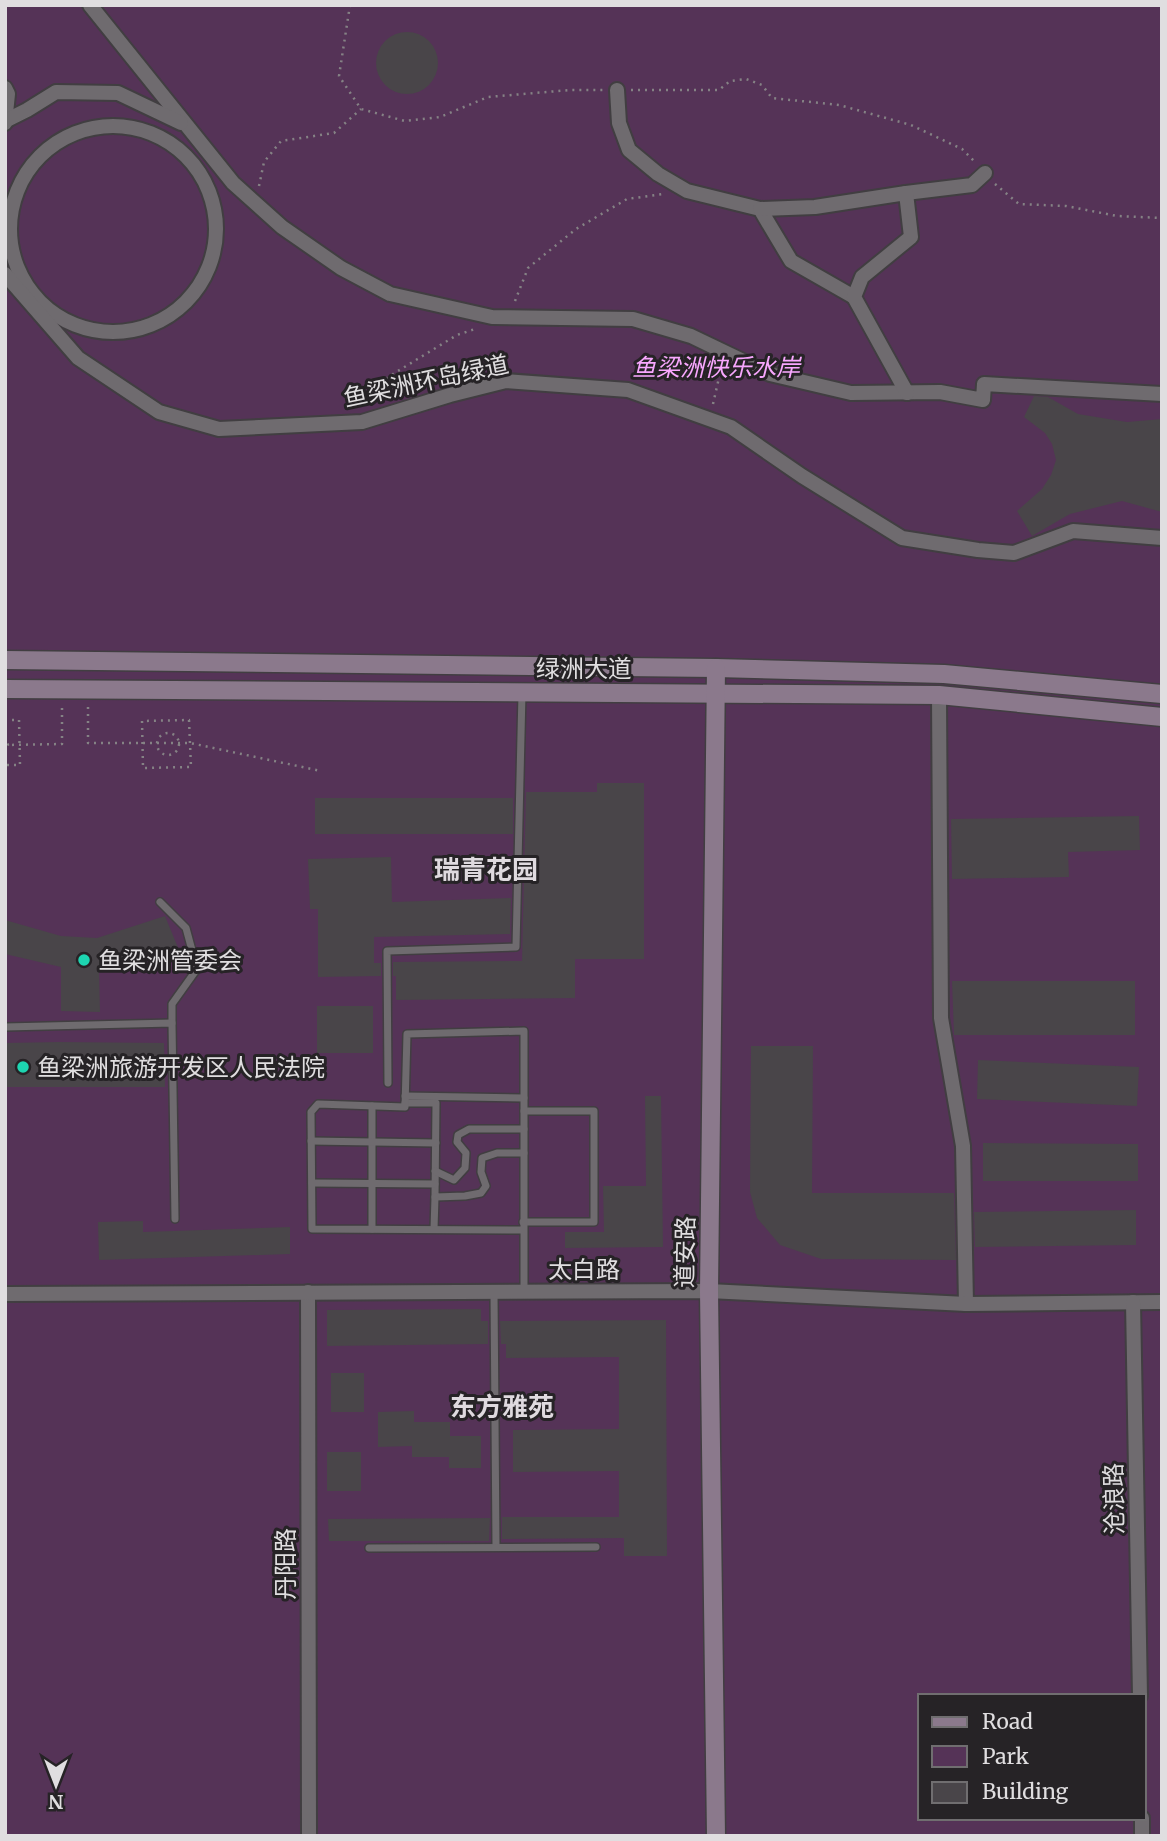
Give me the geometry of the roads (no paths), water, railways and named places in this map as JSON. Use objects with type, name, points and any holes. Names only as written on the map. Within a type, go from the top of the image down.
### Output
[{"type":"main road","name":"绿洲大道","points":[[5,660],[716,668],[944,674],[1162,694]]},
{"type":"main road","name":"道安路","points":[[716,668],[709,1291],[716,1836]]},
{"type":"main road","name":"绿洲大道","points":[[5,689],[939,695],[1162,717]]},
{"type":"street","points":[[90,5],[233,183],[282,227],[341,268],[390,294],[492,317],[633,318],[691,336],[770,374],[851,393],[940,392],[983,401],[984,384],[1162,394]]},
{"type":"street","points":[[5,88],[8,94],[6,121]]},
{"type":"street","points":[[617,90],[619,123],[629,150],[658,174],[687,191],[760,209],[815,207],[972,185],[985,173]]},
{"type":"street","points":[[6,121],[56,92],[118,93],[186,125]]},
{"type":"street","points":[[118,125],[152,133],[182,152],[204,179],[215,212],[215,247],[203,280],[181,307],[153,324],[120,331],[88,329],[57,316],[33,293],[16,265],[9,233],[13,200],[27,170],[52,145],[83,130],[118,125]]},
{"type":"street","points":[[204,179],[219,167]]},
{"type":"street","points":[[854,297],[862,277],[911,237],[906,193]]},
{"type":"street","points":[[760,209],[791,261],[854,297],[907,393]]},
{"type":"street","name":"鱼梁洲环岛绿道","points":[[5,274],[78,358],[159,412],[219,429],[362,422],[506,381],[628,390],[731,427],[802,476],[902,538],[1014,553],[1073,531],[1162,538]]},
{"type":"street","points":[[939,695],[941,1018],[963,1146],[966,1304]]},
{"type":"street","name":"太白路","points":[[5,1294],[709,1291],[966,1304],[1162,1302]]},
{"type":"street","name":"丹阳路","points":[[308,1292],[309,1836]]},
{"type":"street","name":"沧浪路","points":[[1133,1302],[1140,1694]]},
{"type":"lane","points":[[388,1083],[387,951],[516,947],[522,692]]},
{"type":"lane","points":[[160,902],[186,928],[197,969],[172,1004],[175,1219]]},
{"type":"lane","points":[[5,1027],[172,1023]]},
{"type":"lane","points":[[524,1111],[594,1111],[594,1222],[523,1226],[434,1229],[312,1229],[311,1141],[311,1112],[318,1104],[404,1107],[407,1034],[524,1031],[523,1226],[524,1292]]},
{"type":"lane","points":[[405,1099],[524,1098]]},
{"type":"lane","points":[[405,1099],[436,1103],[434,1229]]},
{"type":"lane","points":[[372,1106],[372,1229]]},
{"type":"lane","points":[[435,1171],[454,1180],[465,1168],[466,1153],[457,1142],[458,1135],[469,1129],[524,1129]]},
{"type":"lane","points":[[311,1141],[436,1143]]},
{"type":"lane","points":[[435,1197],[481,1193],[486,1186],[481,1172],[482,1157],[497,1153],[524,1153]]},
{"type":"lane","points":[[312,1182],[435,1184]]},
{"type":"lane","points":[[494,1292],[496,1547]]},
{"type":"lane","points":[[369,1548],[596,1547]]},
{"type":"place","name":"鱼梁洲管委会","points":[[84,960]]},
{"type":"place","name":"鱼梁洲旅游开发区人民法院","points":[[23,1067]]},
{"type":"district","name":"瑞青花园","points":[[486,869]]},
{"type":"district","name":"东方雅苑","points":[[502,1406]]},
{"type":"park label","name":"鱼梁洲快乐水岸","points":[[716,367]]}]
